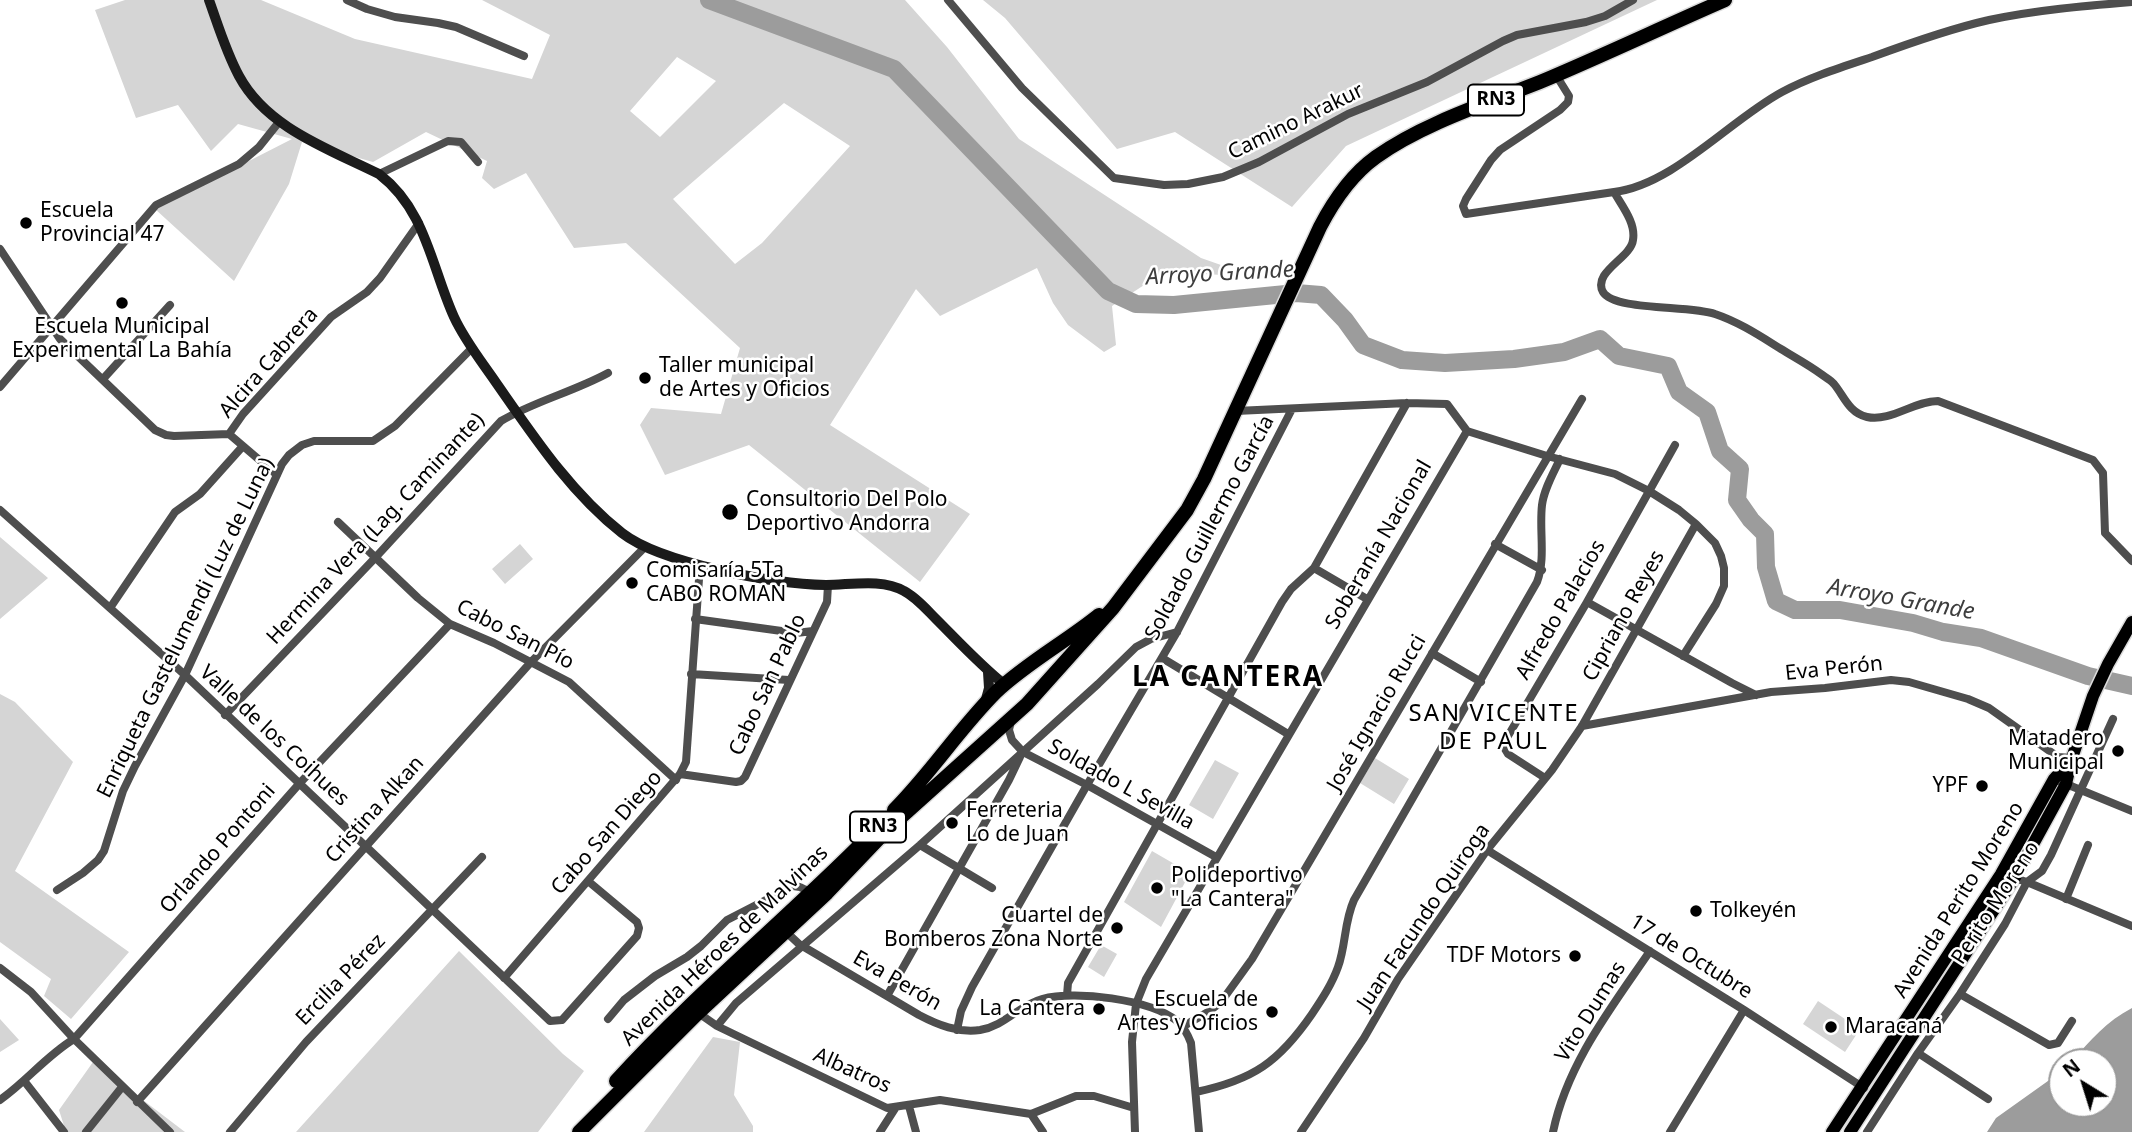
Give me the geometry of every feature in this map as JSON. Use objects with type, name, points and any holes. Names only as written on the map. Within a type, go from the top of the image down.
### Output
[{"type":"highway","name":"Avenida Héroes de Malvinas","points":[[578,1132],[694,1009],[782,928],[837,883],[926,793],[1027,704],[1107,616],[1186,510],[1204,479],[1308,250],[1332,204],[1341,191],[1374,158],[1412,135],[1725,0]]},
{"type":"highway","name":"Avenida Héroes de Malvinas","points":[[782,928],[812,892],[905,799],[985,704],[1007,683],[1121,596]]},
{"type":"highway","points":[[1007,683],[1021,687],[1027,704]]},
{"type":"highway","points":[[968,722],[973,735],[989,739]]},
{"type":"main road","name":"Avenida Perito Moreno","points":[[1850,1132],[2014,879],[2072,758],[2108,664],[2132,622]]},
{"type":"main road","name":"Avenida Perito Moreno","points":[[1832,1132],[2060,781]]},
{"type":"street","points":[[209,0],[239,76],[257,101],[293,131],[379,174],[391,183],[405,201],[419,223],[455,318],[472,348],[541,448],[582,494],[625,535],[645,547],[700,565],[762,578],[805,584],[889,585],[904,590],[988,672],[1007,683]]},
{"type":"street","points":[[347,0],[366,9],[395,17],[456,27],[524,56]]},
{"type":"street","name":"Camino Arakur","points":[[948,0],[1022,88],[1114,178],[1164,185],[1188,184],[1223,177],[1259,162],[1348,114],[1427,82],[1503,41],[1517,35],[1586,22],[1605,16],[1633,0]]},
{"type":"street","points":[[1556,75],[1569,96],[1568,102],[1500,150],[1491,160],[1466,199],[1463,211],[1469,215],[1642,186],[1781,92],[1848,65],[1949,30],[2024,13],[2132,2]]},
{"type":"street","points":[[0,387],[156,205],[239,164],[259,147],[279,122]]},
{"type":"street","points":[[379,174],[447,141],[461,142],[478,162]]},
{"type":"street","points":[[1614,191],[1630,222],[1633,243],[1603,277],[1601,285],[1609,298],[1639,306],[1699,310],[1730,319],[1819,372],[1834,384],[1847,404],[1863,416],[1876,418],[1924,401],[1938,401],[2093,460],[2103,473],[2104,529],[2109,538],[2132,561]]},
{"type":"street","name":"Alcira Cabrera","points":[[229,434],[243,414],[331,317],[367,292],[380,278],[419,223]]},
{"type":"street","points":[[0,249],[60,339],[155,430],[166,435],[229,434],[277,475]]},
{"type":"street","points":[[103,379],[170,305]]},
{"type":"street","name":"Enriqueta Gastelumendi (Luz de Luna)","points":[[57,890],[83,873],[104,851],[123,791],[185,676],[277,475],[289,455],[314,440],[373,440],[395,426],[472,348]]},
{"type":"street","name":"Hermina Vera (Lag. Caminante)","points":[[225,715],[501,421],[608,373]]},
{"type":"street","name":"José Ignacio Rucci","points":[[1182,1027],[1221,1002],[1252,959],[1582,399]]},
{"type":"street","points":[[1236,411],[1407,403],[1447,404],[1467,431],[1615,474],[1648,491],[1696,524],[1715,543],[1724,568],[1724,586],[1716,604],[1683,656]]},
{"type":"street","points":[[1067,995],[1068,983],[1282,601],[1314,568],[1407,403]]},
{"type":"street","name":"Soldado Guillermo García","points":[[957,1030],[961,1011],[972,987],[1177,632],[1292,409]]},
{"type":"street","name":"Soberanía Nacional","points":[[1135,1132],[1132,1042],[1136,1004],[1146,979],[1467,431]]},
{"type":"street","name":"Alfredo Palacios","points":[[1545,778],[1508,754],[1504,741],[1675,445]]},
{"type":"street","name":"Alcira Cabrera","points":[[110,608],[175,512],[200,494],[243,446]]},
{"type":"street","points":[[1196,1092],[1225,1086],[1252,1074],[1275,1058],[1296,1036],[1330,987],[1338,968],[1348,913],[1354,900],[1537,582],[1542,570],[1542,505],[1548,483],[1560,459]]},
{"type":"street","name":"Valle de los Coihues","points":[[0,510],[185,676],[550,1021],[562,1020],[636,936],[639,928],[637,922],[588,881]]},
{"type":"street","name":"Cabo San Pío","points":[[338,522],[450,624],[494,643],[569,682],[678,777]]},
{"type":"street","name":"Cipriano Reyes","points":[[1582,726],[1696,524]]},
{"type":"street","points":[[1495,544],[1542,570]]},
{"type":"street","name":"Cristina Alkan","points":[[136,1102],[531,662],[645,547]]},
{"type":"street","name":"Cabo San Diego","points":[[504,978],[678,777],[686,762],[700,565]]},
{"type":"street","points":[[1314,568],[1367,599]]},
{"type":"street","name":"Cabo San Pablo","points":[[678,777],[741,781],[827,602],[828,585]]},
{"type":"street","points":[[1587,601],[1756,695]]},
{"type":"street","points":[[695,619],[796,633],[813,631]]},
{"type":"street","name":"Orlando Pontoni","points":[[0,1100],[25,1082],[47,1057],[74,1039],[299,783],[450,624]]},
{"type":"street","points":[[717,1026],[737,1003],[920,845],[1136,647],[1151,639],[1177,632]]},
{"type":"street","points":[[1432,653],[1481,682]]},
{"type":"street","points":[[1161,658],[1288,734]]},
{"type":"street","points":[[985,704],[989,688],[988,672]]},
{"type":"street","points":[[691,674],[789,680]]},
{"type":"street","name":"Eva Perón","points":[[1582,726],[1756,695],[1891,680],[1909,682],[1989,708],[2058,757],[2072,758]]},
{"type":"street","points":[[989,739],[1012,740],[1009,730],[1011,719]]},
{"type":"street","name":"Perito Moreno","points":[[1867,1132],[1960,994],[2005,924],[2028,882],[2042,871],[2113,719]]},
{"type":"street","name":"Juan Facundo Quiroga","points":[[1301,1132],[1351,1058],[1398,979],[1488,850],[1582,726]]},
{"type":"street","name":"Soldado L Sevilla","points":[[1012,740],[1023,752],[1216,858]]},
{"type":"street","points":[[887,996],[1023,752]]},
{"type":"street","points":[[2060,781],[2132,811]]},
{"type":"street","points":[[920,845],[992,888]]},
{"type":"street","points":[[2066,899],[2088,845]]},
{"type":"street","name":"17 de Octubre","points":[[1488,850],[1744,1010],[1875,1096]]},
{"type":"street","name":"Ercilia Pérez","points":[[230,1132],[306,1042],[482,857]]},
{"type":"street","points":[[2001,874],[2028,882],[2132,926]]},
{"type":"street","points":[[608,1019],[624,1000],[655,976],[687,957],[726,920],[793,886],[812,892]]},
{"type":"street","name":"Eva Perón","points":[[782,928],[803,947],[887,996],[936,1024],[957,1030],[977,1031],[995,1027],[1040,999],[1067,995],[1136,1004],[1157,1010],[1176,1020],[1182,1027]]},
{"type":"street","name":"Vito Dumas","points":[[1553,1132],[1562,1099],[1594,1032],[1650,951]]},
{"type":"street","points":[[0,968],[31,992],[136,1102],[170,1132]]},
{"type":"street","points":[[1960,994],[2049,1045],[2058,1043],[2072,1021]]},
{"type":"street","name":"Albatros","points":[[694,1009],[717,1026],[887,1108],[940,1100],[1031,1114]]},
{"type":"street","points":[[1670,1132],[1744,1010]]},
{"type":"street","points":[[1182,1027],[1191,1043],[1199,1132]]},
{"type":"street","points":[[1918,1053],[1988,1099]]},
{"type":"street","points":[[25,1082],[64,1132]]},
{"type":"street","points":[[86,1132],[122,1087]]},
{"type":"street","points":[[1043,1132],[1031,1114],[1076,1096],[1094,1096],[1134,1108]]},
{"type":"street","points":[[909,1106],[916,1132]]},
{"type":"street","points":[[880,1132],[895,1107]]},
{"type":"shaded area","points":[[125,0],[261,0],[355,39],[532,79],[550,35],[482,0],[905,0],[947,47],[1019,139],[1201,258],[1221,265],[1223,275],[1164,272],[1112,306],[1116,345],[1104,352],[1068,325],[1053,303],[1037,268],[940,316],[916,289],[830,425],[970,514],[920,582],[749,445],[665,475],[640,425],[651,408],[721,414],[740,348],[626,243],[574,248],[526,173],[494,189],[482,178],[487,161],[426,132],[373,162],[302,142],[289,184],[234,281],[155,209],[292,139],[238,124],[211,151],[178,105],[136,118],[95,10]],"holes":[[[677,57],[716,81],[660,137],[630,111]],[[784,103],[850,146],[762,243],[735,264],[673,199]]]},
{"type":"shaded area","points":[[983,0],[1657,0],[1346,146],[1292,207],[1175,132],[1117,149],[1005,18]]},
{"type":"shaded area","points":[[0,537],[48,578],[0,619]]},
{"type":"shaded area","points":[[520,544],[533,559],[505,584],[492,569]]},
{"type":"shaded area","points":[[0,694],[15,702],[73,762],[15,871],[129,952],[71,1019],[44,996],[51,979],[0,942]]},
{"type":"shaded area","points":[[1375,758],[1409,779],[1394,804],[1360,783]]},
{"type":"shaded area","points":[[1215,760],[1239,773],[1213,819],[1189,805]]},
{"type":"shaded area","name":"Polideportivo \"La Cantera\"","points":[[1152,851],[1190,873],[1161,927],[1124,902]]},
{"type":"shaded area","points":[[1101,945],[1117,954],[1104,977],[1088,967]]},
{"type":"shaded area","points":[[459,951],[563,1054],[584,1071],[538,1132],[296,1132]]},
{"type":"shaded area","name":"Maracaná","points":[[1818,1001],[1860,1029],[1845,1052],[1803,1024]]},
{"type":"shaded area","points":[[2132,1008],[2132,1132],[1987,1132],[1996,1118],[2048,1081],[2048,1118],[2118,1118],[2118,1048],[2083,1048],[2115,1019]]},
{"type":"shaded area","points":[[0,1019],[19,1040],[0,1052]]},
{"type":"shaded area","points":[[713,1037],[740,1042],[734,1095],[753,1126],[753,1132],[644,1132]]},
{"type":"shaded area","points":[[93,1062],[185,1132],[66,1132],[59,1110]]},
{"type":"waterway","name":"Arroyo Grande","points":[[709,0],[894,69],[1108,291],[1136,304],[1174,305],[1296,293],[1321,295],[1345,320],[1363,345],[1402,360],[1445,363],[1514,359],[1564,352],[1600,339],[1619,356],[1668,366],[1679,392],[1707,412],[1720,451],[1740,469],[1737,500],[1765,534],[1766,567],[1776,601],[1795,610],[1840,610],[1981,638],[2088,676],[2132,686]]},
{"type":"place","name":"Escuela Provincial 47","points":[[26,223]]},
{"type":"place","name":"Escuela Municipal Experimental La Bahía","points":[[122,303]]},
{"type":"place","name":"Taller municipal de Artes y Oficios","points":[[645,378]]},
{"type":"place","name":"Consultorio Del Polo Deportivo Andorra","points":[[730,512]]},
{"type":"place","name":"Comisaría 5Ta CABO ROMAN","points":[[632,583]]},
{"type":"place","name":"Matadero Municipal","points":[[2118,751]]},
{"type":"place","name":"YPF","points":[[1982,786]]},
{"type":"place","name":"Ferreteria Lo de Juan","points":[[952,823]]},
{"type":"place","name":"Polideportivo \"La Cantera\"","points":[[1157,888]]},
{"type":"place","name":"Tolkeyén","points":[[1696,911]]},
{"type":"place","name":"Cuartel de Bomberos Zona Norte","points":[[1117,928]]},
{"type":"place","name":"TDF Motors","points":[[1575,956]]},
{"type":"place","name":"La Cantera","points":[[1099,1009]]},
{"type":"place","name":"Escuela de Artes y Oficios","points":[[1272,1012]]},
{"type":"place","name":"Maracaná","points":[[1831,1027]]},
{"type":"district","name":"LA CANTERA","points":[[1228,678]]},
{"type":"district","name":"SAN VICENTE DE PAUL","points":[[1494,728]]}]
